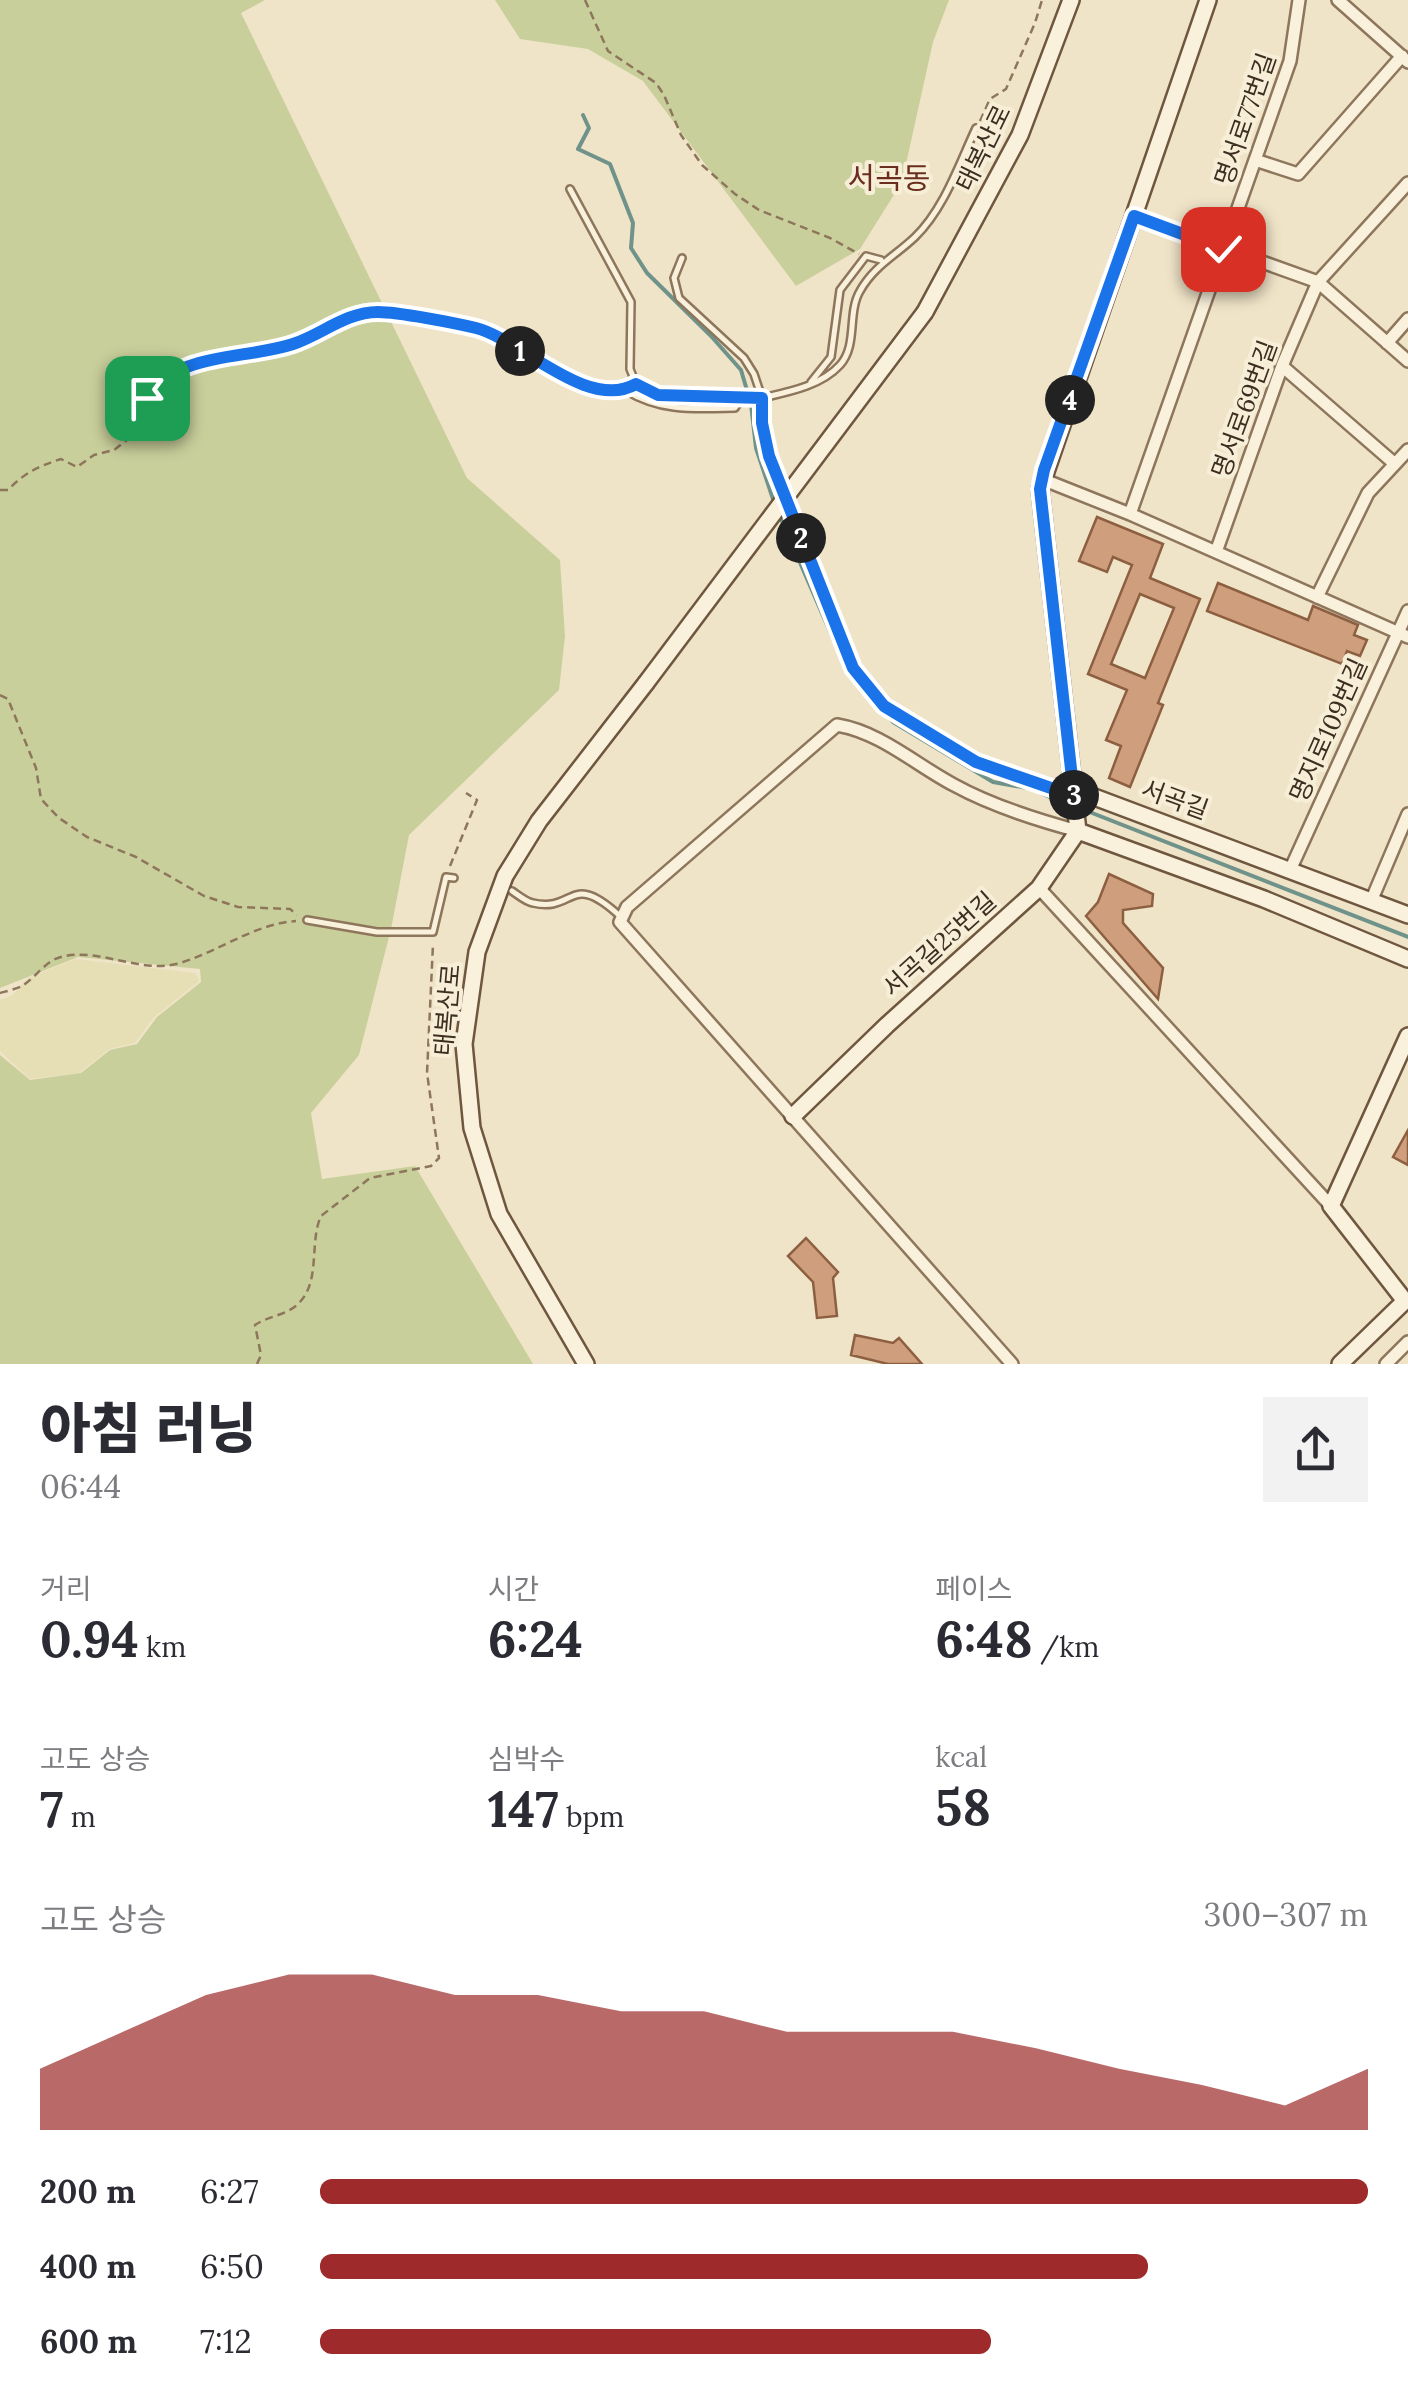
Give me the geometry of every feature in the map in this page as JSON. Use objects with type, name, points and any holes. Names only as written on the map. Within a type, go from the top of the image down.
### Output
[{"type":"street","name":"태복산로","points":[[586,1364],[499,1214],[472,1128],[464,1044],[477,952],[504,876],[539,822],[925,312],[1020,135],[1071,0]]},
{"type":"street","points":[[1078,832],[1040,489],[1208,0]]},
{"type":"street","name":"명서로77번길","points":[[1223,249],[1290,61],[1299,0]]},
{"type":"street","points":[[1255,160],[1298,174],[1405,59],[1338,0]]},
{"type":"street","points":[[1318,282],[1408,184]]},
{"type":"street","points":[[1134,216],[1318,282],[1408,361]]},
{"type":"street","points":[[1130,514],[1223,249]]},
{"type":"street","name":"명서로69번길","points":[[1216,552],[1282,366],[1318,282]]},
{"type":"street","points":[[1387,343],[1408,320]]},
{"type":"street","points":[[1282,366],[1395,464]]},
{"type":"street","points":[[1317,597],[1368,493],[1408,450]]},
{"type":"street","points":[[1042,479],[1403,635]]},
{"type":"street","name":"명지로109번길","points":[[1291,868],[1403,635],[1408,612]]},
{"type":"street","points":[[1012,1364],[620,922],[642,894],[836,725],[858,728],[956,787],[1264,899],[1408,959]]},
{"type":"street","name":"서곡길","points":[[1074,792],[1291,868],[1408,914]]},
{"type":"street","points":[[1372,899],[1408,814]]},
{"type":"street","name":"서곡길25번길","points":[[792,1116],[886,1025],[1039,888],[1078,832]]},
{"type":"street","points":[[1039,888],[1330,1206],[1405,1301],[1340,1364]]},
{"type":"street","points":[[1330,1206],[1408,1036]]},
{"type":"street","points":[[1386,1364],[1408,1342]]},
{"type":"lane","points":[[570,189],[631,302],[630,369],[636,384],[658,395],[762,398],[809,384],[844,360],[850,348],[858,294],[884,261],[916,236],[942,200],[976,128]]},
{"type":"lane","points":[[682,258],[674,278],[679,298],[744,358],[754,374],[762,398],[769,456],[853,668],[884,706],[976,762],[1074,792]]},
{"type":"lane","points":[[809,384],[831,357],[840,290],[864,258],[884,261]]},
{"type":"lane","points":[[376,312],[479,328],[553,372],[584,384],[625,390],[647,404],[735,408],[742,398]]},
{"type":"lane","points":[[625,390],[636,384]]},
{"type":"lane","points":[[307,920],[377,932],[433,932],[450,878]]},
{"type":"lane","points":[[512,892],[533,903],[555,902],[578,892],[596,896],[622,917]]},
{"type":"path","points":[[585,0],[608,51],[656,83],[685,142],[727,188],[772,216],[830,238],[864,258]]},
{"type":"path","points":[[976,128],[990,99],[1006,88],[1042,0]]},
{"type":"path","points":[[0,490],[8,490],[41,465],[61,460],[76,466],[94,455],[114,450],[136,428],[157,382],[176,372],[295,344],[334,322],[376,312]]},
{"type":"path","points":[[0,695],[8,700],[26,741],[36,768],[41,800],[59,818],[87,837],[136,858],[204,896],[238,907],[290,909],[307,920]]},
{"type":"path","points":[[450,878],[476,800],[466,794]]},
{"type":"path","points":[[0,993],[20,987],[56,958],[86,954],[132,965],[177,964],[266,926],[307,920]]},
{"type":"path","points":[[258,1364],[262,1355],[256,1325],[297,1306],[303,1298],[314,1264],[321,1216],[370,1178],[431,1166],[439,1158],[427,1073],[433,932]]},
{"type":"shaded area","points":[[75,959],[195,973],[199,981],[153,1018],[135,1043],[109,1049],[79,1073],[30,1079],[0,1051],[0,1000],[13,995],[28,978]]},
{"type":"green space","points":[[0,0],[265,0],[241,13],[467,478],[560,560],[565,636],[559,690],[409,835],[391,929],[359,1055],[311,1113],[322,1179],[415,1166],[533,1364],[0,1364],[0,1055],[30,1080],[81,1073],[110,1050],[137,1044],[157,1017],[201,982],[200,969],[78,957],[0,988]]},
{"type":"green space","points":[[495,0],[949,0],[933,42],[902,182],[860,249],[796,286],[643,81],[588,49],[520,39]]},
{"type":"building","points":[[1097,517],[1163,544],[1150,578],[1200,599],[1158,703],[1163,705],[1130,787],[1109,778],[1121,746],[1106,740],[1127,690],[1088,674],[1132,565],[1113,557],[1107,572],[1079,561]],"holes":[[[1140,594],[1174,608],[1145,678],[1111,664]]]},
{"type":"building","points":[[1218,583],[1308,620],[1313,606],[1358,625],[1354,635],[1367,640],[1360,656],[1347,651],[1342,664],[1207,611]]},
{"type":"building","points":[[1109,874],[1153,894],[1152,906],[1123,910],[1123,923],[1163,968],[1158,999],[1086,916],[1098,902]]},
{"type":"building","points":[[1408,1130],[1408,1165],[1393,1157]]},
{"type":"building","points":[[806,1238],[838,1272],[833,1278],[837,1316],[817,1318],[813,1282],[788,1256]]},
{"type":"building","points":[[855,1335],[893,1343],[899,1338],[922,1364],[888,1364],[851,1355]]},
{"type":"waterway","points":[[583,115],[589,128],[578,149],[610,164],[633,223],[631,248],[647,273],[741,370],[751,404],[756,448],[775,505]]},
{"type":"waterway","points":[[779,514],[834,641],[860,687],[893,722],[993,782],[1033,789],[1058,801]]},
{"type":"waterway","points":[[1087,811],[1408,937]]},
{"type":"district","name":"서곡동","points":[[889,179]]},
{"type":"route","points":[[147,398],[157,382],[192,365],[295,344],[334,322],[376,312],[479,328],[553,372],[584,384],[625,390],[636,384],[658,395],[762,398],[769,456],[853,668],[884,706],[976,762],[1074,796],[1040,489],[1044,470],[1134,216],[1223,249]]}]
